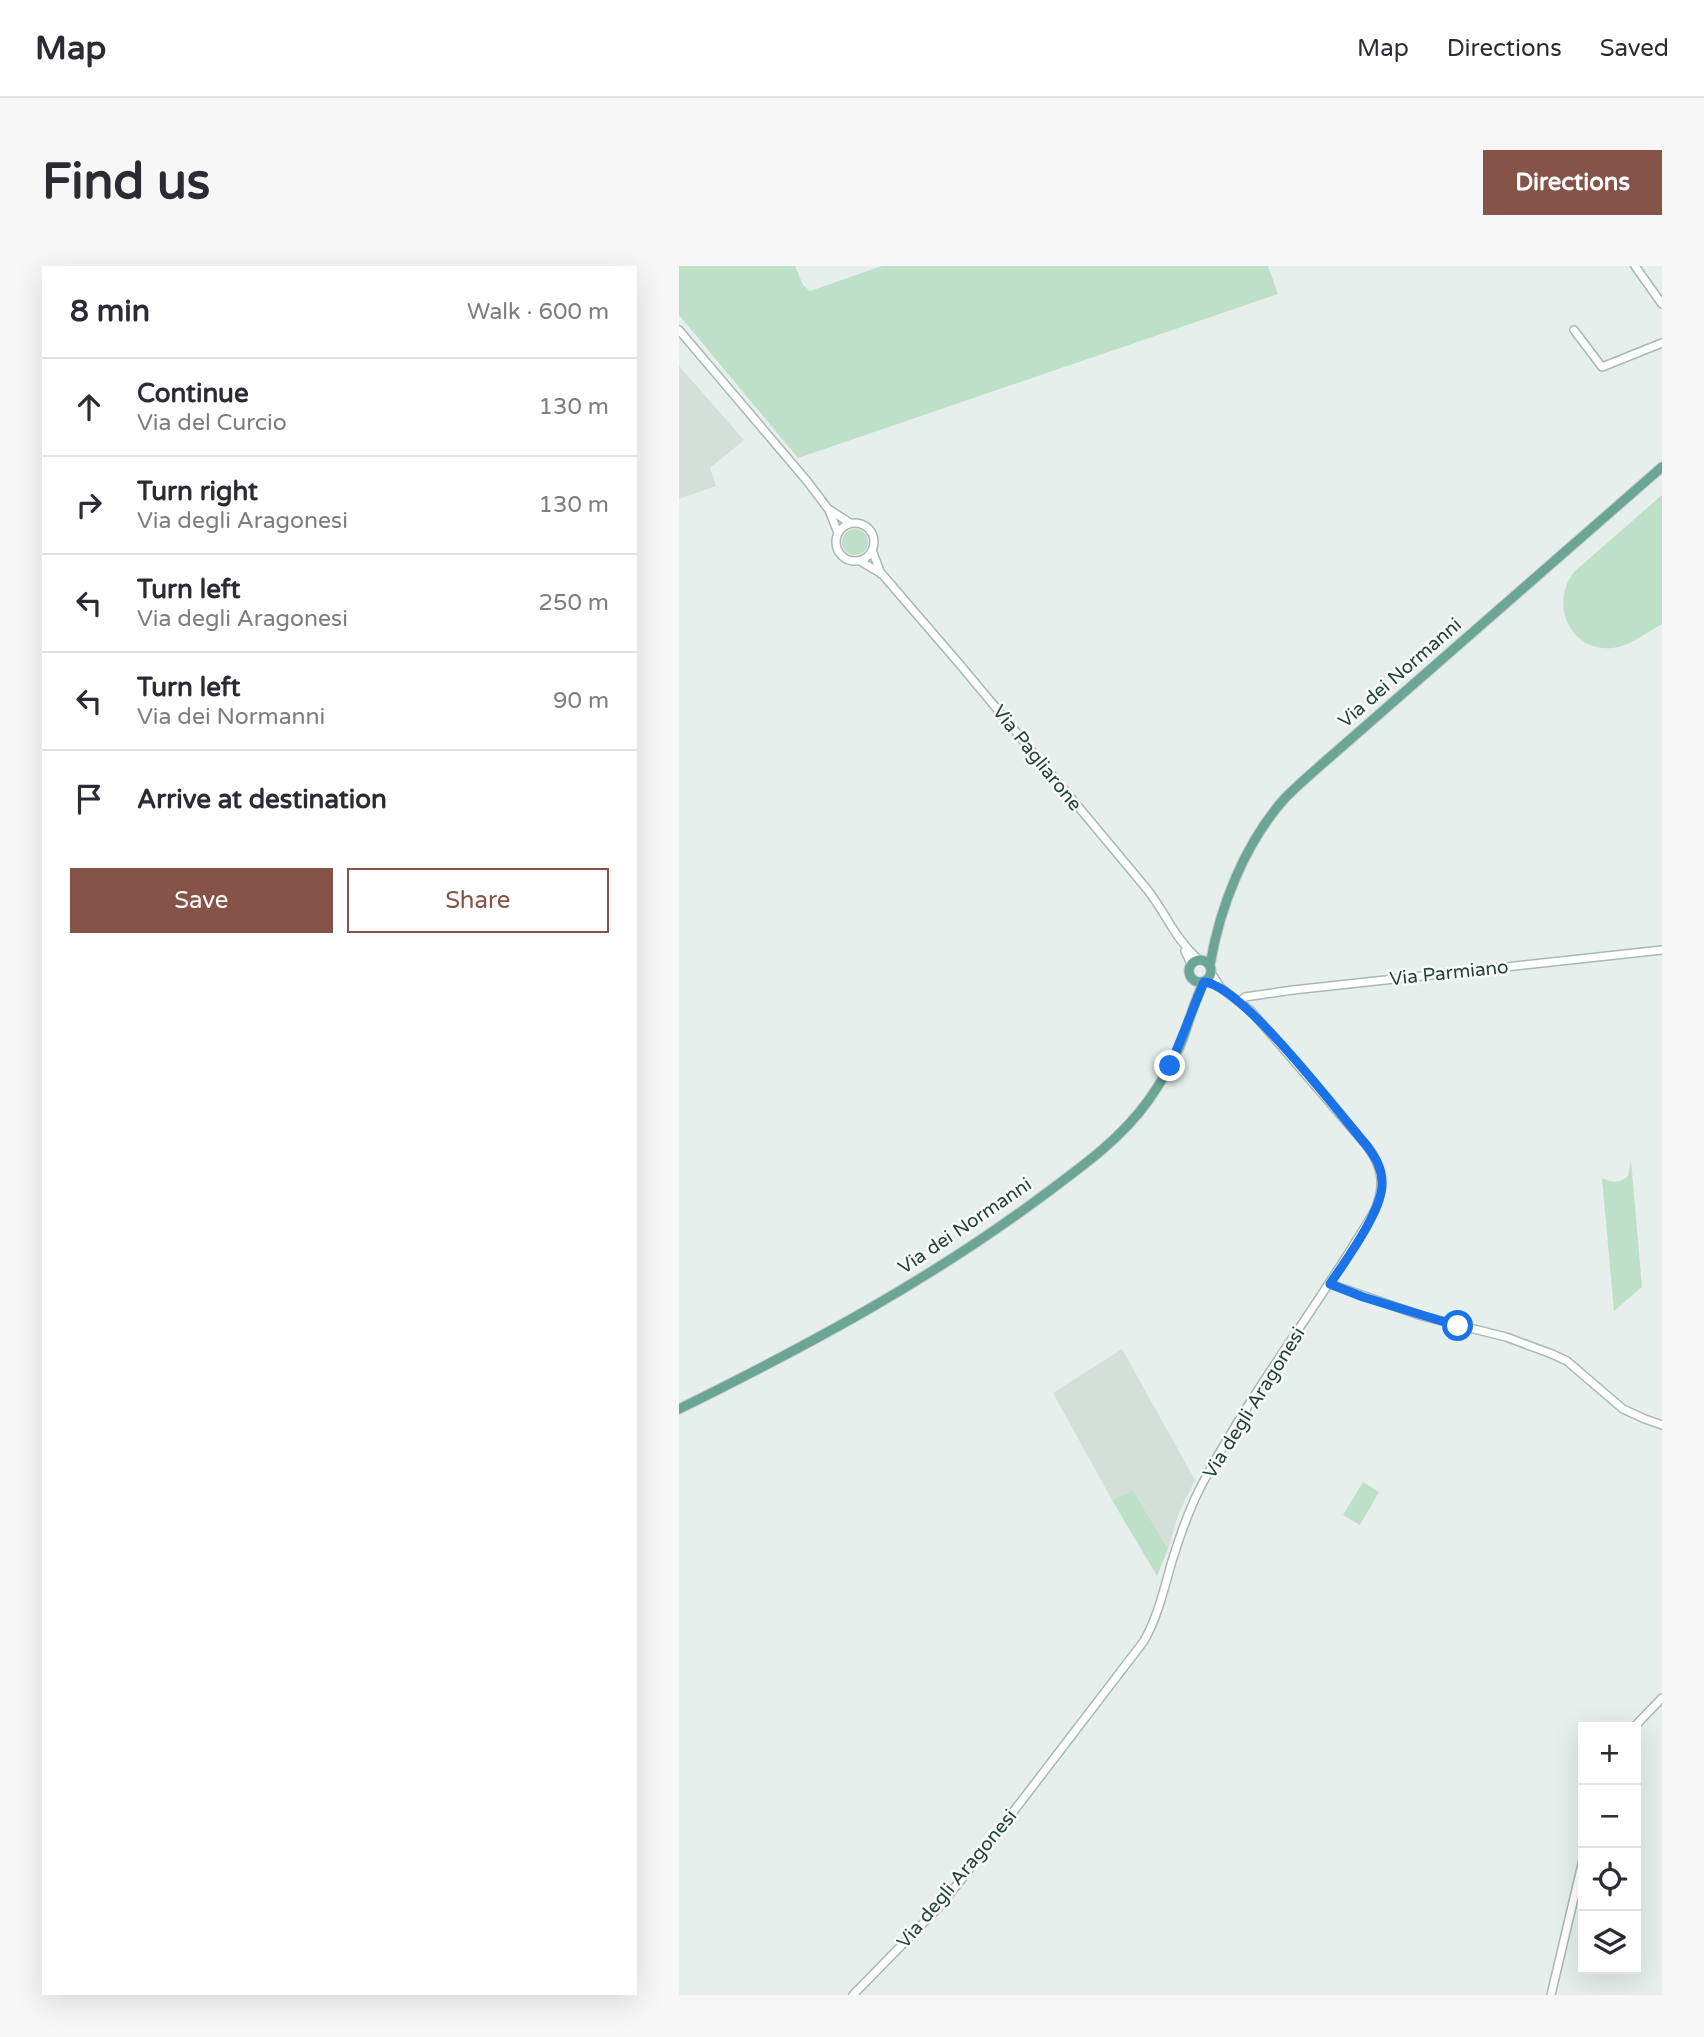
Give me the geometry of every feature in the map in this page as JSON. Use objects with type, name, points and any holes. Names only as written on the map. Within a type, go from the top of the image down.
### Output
[{"type":"main road","name":"Via dei Normanni","points":[[679,1409],[820,1336],[924,1277],[977,1243],[1102,1150],[1130,1124],[1164,1076],[1180,1046],[1203,969],[1246,857],[1266,823],[1285,799],[1319,766],[1662,467]]},
{"type":"main road","points":[[1197,995],[1189,973],[1203,969]]},
{"type":"street","points":[[1635,266],[1662,304]]},
{"type":"street","points":[[679,330],[829,510],[838,533],[836,546],[842,556],[847,560],[860,561],[881,575]]},
{"type":"street","points":[[1574,330],[1602,367],[1662,343]]},
{"type":"street","points":[[829,510],[850,523],[859,523],[868,528],[874,538],[872,550],[881,575]]},
{"type":"street","points":[[838,533],[850,523]]},
{"type":"street","points":[[860,561],[872,550]]},
{"type":"street","name":"Via Pagliarone","points":[[881,575],[962,667],[1146,888],[1184,947],[1203,969]]},
{"type":"street","name":"Via Parmiano","points":[[1239,1002],[1245,997],[1293,990],[1662,950]]},
{"type":"street","name":"Via degli Aragonesi","points":[[853,1995],[938,1908],[1144,1641],[1154,1623],[1184,1522],[1205,1478],[1244,1411],[1330,1284],[1375,1210],[1382,1187],[1380,1166],[1367,1146],[1251,1012],[1221,988],[1203,969]]},
{"type":"street","points":[[1330,1284],[1422,1316],[1506,1337],[1552,1354],[1567,1362],[1623,1409],[1662,1424]]},
{"type":"street","points":[[1640,1722],[1662,1698]]},
{"type":"street","points":[[1551,1995],[1578,1881]]},
{"type":"shaded area","points":[[679,366],[744,440],[710,468],[716,486],[679,499]]},
{"type":"shaded area","points":[[1122,1349],[1195,1480],[1180,1510],[1168,1549],[1133,1490],[1112,1500],[1053,1393]]},
{"type":"green space","points":[[679,266],[795,266],[803,285],[810,291],[882,266],[1268,266],[1278,294],[798,458],[679,315]]},
{"type":"green space","points":[[1662,495],[1662,624],[1619,647],[1598,647],[1585,643],[1575,635],[1568,624],[1563,598],[1567,585],[1574,572]]},
{"type":"green space","points":[[855,529],[864,533],[868,542],[864,551],[855,555],[846,551],[842,542],[846,533]]},
{"type":"green space","points":[[1631,1160],[1642,1287],[1614,1311],[1602,1178],[1616,1182],[1625,1179]]},
{"type":"green space","points":[[1363,1482],[1379,1492],[1360,1525],[1343,1515]]},
{"type":"green space","points":[[1133,1490],[1168,1549],[1157,1576],[1112,1500]]},
{"type":"route","points":[[1170,1066],[1204,982],[1221,988],[1251,1012],[1367,1146],[1380,1166],[1380,1199],[1330,1284],[1458,1326]]}]
